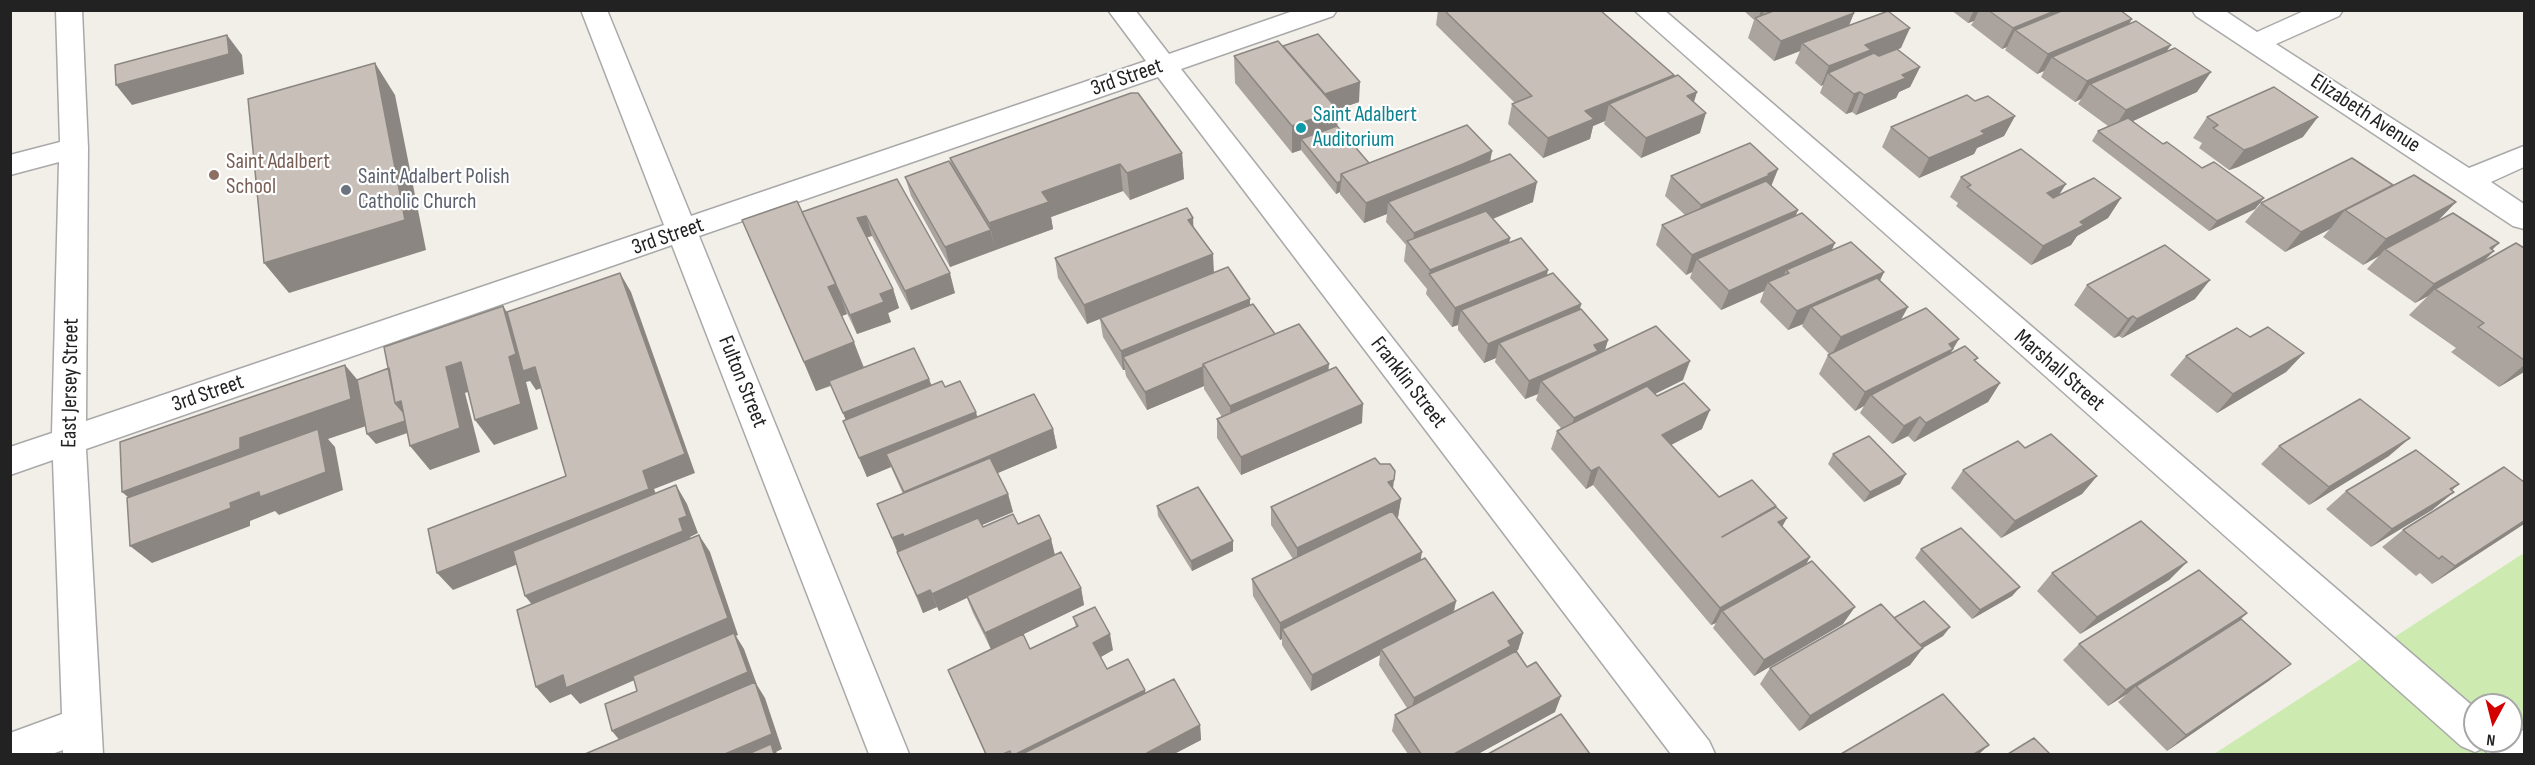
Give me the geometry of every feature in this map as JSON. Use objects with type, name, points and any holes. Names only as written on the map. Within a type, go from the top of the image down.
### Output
[{"type":"street","name":"East Jersey Street","points":[[69,10],[74,148],[69,441],[83,739]]},
{"type":"street","name":"Fulton Street","points":[[594,10],[889,754]]},
{"type":"street","name":"Franklin Street","points":[[1120,10],[1695,754]]},
{"type":"street","name":"3rd Street","points":[[10,461],[683,232],[1324,10]]},
{"type":"street","name":"Marshall Street","points":[[1647,10],[2463,725]]},
{"type":"street","name":"Elizabeth Avenue","points":[[2205,10],[2524,218]]},
{"type":"street","points":[[2255,43],[2330,10]]},
{"type":"street","points":[[10,165],[74,148]]},
{"type":"street","points":[[2467,181],[2524,156]]},
{"type":"street","points":[[10,752],[83,739]]},
{"type":"green space","points":[[2524,553],[2524,732],[2523,693],[2463,693],[2463,753],[2494,754],[2214,754]]},
{"type":"building","points":[[1444,10],[1600,10],[1674,75],[1585,111],[1594,119],[1548,138],[1512,104],[1532,96]]},
{"type":"building","points":[[1776,10],[1851,10],[1854,13],[1781,41],[1755,18]]},
{"type":"building","points":[[1988,10],[2057,10],[2013,28]]},
{"type":"building","points":[[2064,10],[2120,10],[2132,19],[2048,54],[2015,30]]},
{"type":"building","points":[[1888,11],[1910,28],[1865,45],[1871,50],[1829,66],[1802,43]]},
{"type":"building","points":[[2136,21],[2171,45],[2087,81],[2052,57]]},
{"type":"building","points":[[1318,34],[1360,82],[1325,94],[1283,46]]},
{"type":"building","points":[[227,35],[229,54],[116,85],[115,65]]},
{"type":"building","points":[[1278,41],[1338,110],[1292,126],[1234,56]]},
{"type":"building","points":[[2175,48],[2211,72],[2126,110],[2090,84]]},
{"type":"building","points":[[1897,49],[1920,67],[1902,75],[1906,78],[1864,95],[1860,92],[1854,94],[1828,73],[1874,53],[1879,56]]},
{"type":"building","name":"Saint Adalbert Polish Catholic Church","points":[[375,63],[405,220],[264,263],[248,99]]},
{"type":"building","points":[[1678,75],[1697,92],[1687,96],[1706,113],[1646,138],[1609,104]]},
{"type":"building","points":[[2274,87],[2318,117],[2244,150],[2213,128],[2218,125],[2207,117]]},
{"type":"building","points":[[1131,93],[1138,93],[1182,153],[1127,173],[1120,164],[1042,192],[1049,202],[989,223],[950,158]]},
{"type":"building","points":[[1967,95],[1975,101],[1988,96],[2015,116],[1981,131],[1985,134],[1929,158],[1891,127]]},
{"type":"building","points":[[2128,118],[2163,144],[2167,142],[2202,168],[2214,162],[2264,198],[2217,221],[2098,131]]},
{"type":"building","points":[[1467,125],[1492,151],[1366,203],[1341,174]]},
{"type":"building","points":[[1337,126],[1369,163],[1341,174],[1341,181],[1337,183],[1301,139]]},
{"type":"building","points":[[1750,143],[1778,169],[1768,174],[1770,175],[1701,205],[1671,176]]},
{"type":"building","points":[[2021,149],[2066,184],[2047,193],[2053,198],[2094,178],[2121,198],[2080,222],[2084,225],[2043,246],[1967,187],[1971,185],[1961,177]]},
{"type":"building","points":[[1510,154],[1537,182],[1414,233],[1388,202]]},
{"type":"building","points":[[2352,158],[2393,185],[2301,232],[2261,203]]},
{"type":"building","points":[[949,161],[991,230],[945,247],[905,177]]},
{"type":"building","points":[[2414,175],[2456,202],[2386,239],[2345,210]]},
{"type":"building","points":[[897,179],[950,273],[905,291],[866,216],[857,218],[893,289],[880,294],[884,302],[850,315],[802,212]]},
{"type":"building","points":[[1766,181],[1798,210],[1692,255],[1662,225]]},
{"type":"building","points":[[797,201],[836,284],[828,287],[854,342],[804,362],[742,220]]},
{"type":"building","points":[[1187,208],[1193,218],[1188,220],[1213,254],[1084,305],[1055,258]]},
{"type":"building","points":[[1486,211],[1510,238],[1430,270],[1407,241]]},
{"type":"building","points":[[1802,213],[1835,243],[1729,291],[1697,259]]},
{"type":"building","points":[[2453,213],[2499,243],[2490,248],[2494,251],[2434,284],[2385,249]]},
{"type":"building","points":[[1521,238],[1548,270],[1455,308],[1429,274]]},
{"type":"building","points":[[1851,242],[1884,272],[1797,311],[1768,282],[1789,273],[1786,270]]},
{"type":"building","points":[[2516,243],[2524,248],[2524,360],[2478,327],[2484,323],[2435,289]]},
{"type":"building","points":[[2165,245],[2210,280],[2137,319],[2133,316],[2128,319],[2087,285]]},
{"type":"building","points":[[1228,267],[1250,299],[1121,351],[1100,318]]},
{"type":"building","points":[[620,273],[685,454],[643,471],[649,489],[437,573],[428,529],[566,476],[535,367],[523,371],[507,312]]},
{"type":"building","points":[[1553,273],[1581,304],[1488,344],[1461,310]]},
{"type":"building","points":[[1877,278],[1908,307],[1841,337],[1811,307]]},
{"type":"building","points":[[1253,304],[1275,334],[1203,364],[1203,367],[1145,392],[1123,357]]},
{"type":"building","points":[[503,306],[516,354],[509,357],[521,404],[475,420],[461,362],[446,367],[460,428],[410,446],[401,401],[395,403],[384,347]]},
{"type":"building","points":[[1926,308],[1959,339],[1949,344],[1953,349],[1865,392],[1828,355]]},
{"type":"building","points":[[1581,309],[1608,340],[1594,345],[1598,351],[1529,381],[1499,343]]},
{"type":"building","points":[[1299,324],[1329,364],[1230,406],[1203,364]]},
{"type":"building","points":[[1656,326],[1690,361],[1574,418],[1541,381]]},
{"type":"building","points":[[2268,327],[2304,353],[2233,394],[2186,356],[2237,328],[2250,337]]},
{"type":"building","points":[[1965,346],[1978,358],[1974,360],[2000,383],[1926,423],[1920,417],[1904,426],[1871,395]]},
{"type":"building","points":[[914,348],[929,379],[843,413],[829,381]]},
{"type":"building","points":[[345,365],[351,399],[240,438],[240,449],[122,492],[120,442]]},
{"type":"building","points":[[1336,367],[1363,404],[1241,457],[1217,419]]},
{"type":"building","points":[[389,368],[395,403],[403,412],[405,421],[367,434],[357,380]]},
{"type":"building","points":[[942,381],[945,387],[960,381],[976,412],[859,458],[843,421]]},
{"type":"building","points":[[1684,383],[1710,410],[1662,435],[1719,497],[1752,480],[1776,506],[1722,537],[1776,507],[1787,518],[1778,522],[1810,557],[1720,608],[1599,467],[1591,471],[1557,431],[1647,386],[1657,396]]},
{"type":"building","points":[[1034,394],[1053,429],[904,492],[886,454]]},
{"type":"building","points":[[2360,399],[2410,438],[2329,487],[2279,446]]},
{"type":"building","points":[[318,429],[326,472],[260,497],[259,492],[230,503],[231,508],[130,546],[127,498]]},
{"type":"building","points":[[2051,434],[2097,476],[2015,521],[1963,470],[2018,441],[2025,448]]},
{"type":"building","points":[[1869,436],[1906,474],[1870,492],[1833,454]]},
{"type":"building","points":[[2416,450],[2459,484],[2450,489],[2454,492],[2392,529],[2346,491]]},
{"type":"building","points":[[990,458],[1008,494],[904,537],[903,534],[892,538],[877,504]]},
{"type":"building","points":[[1375,458],[1380,464],[1390,464],[1395,471],[1394,480],[1388,482],[1401,499],[1297,548],[1271,507]]},
{"type":"building","points":[[2504,467],[2524,482],[2524,521],[2455,566],[2442,556],[2439,559],[2403,530]]},
{"type":"building","points":[[676,485],[687,516],[679,519],[683,531],[525,596],[513,551]]},
{"type":"building","points":[[1198,487],[1233,541],[1191,561],[1157,506]]},
{"type":"building","points":[[1392,511],[1422,552],[1280,623],[1252,579]]},
{"type":"building","points":[[1013,514],[1018,524],[1039,515],[1051,539],[932,594],[930,590],[917,596],[897,552],[978,518],[983,527]]},
{"type":"building","points":[[2141,521],[2187,562],[2097,617],[2052,573]]},
{"type":"building","points":[[1961,528],[2020,587],[1980,610],[1921,549]]},
{"type":"building","points":[[699,535],[728,618],[566,688],[563,675],[536,687],[517,610]]},
{"type":"building","points":[[1061,552],[1081,588],[985,633],[967,596]]},
{"type":"building","points":[[1425,558],[1456,601],[1312,675],[1282,629]]},
{"type":"building","points":[[1812,561],[1855,607],[1764,660],[1722,611]]},
{"type":"building","points":[[2199,570],[2247,613],[2126,690],[2079,644]]},
{"type":"building","points":[[1493,592],[1523,633],[1508,641],[1511,646],[1414,698],[1381,649]]},
{"type":"building","points":[[1924,601],[1950,627],[1920,645],[1894,618]]},
{"type":"building","points":[[1881,604],[1923,648],[1810,716],[1770,668]]},
{"type":"building","points":[[1095,607],[1110,634],[1093,643],[1107,669],[1128,659],[1145,690],[1016,754],[1011,754],[1010,751],[1003,754],[986,754],[948,670],[1023,634],[1030,649],[1078,626],[1073,617]]},
{"type":"building","points":[[2241,619],[2291,664],[2186,735],[2136,686]]},
{"type":"building","points":[[734,633],[748,672],[612,731],[605,704],[637,691],[633,676]]},
{"type":"building","points":[[1516,651],[1527,667],[1536,662],[1561,696],[1454,754],[1421,754],[1395,715]]},
{"type":"building","points":[[1174,679],[1200,725],[1148,754],[1022,754]]},
{"type":"building","points":[[755,682],[772,734],[725,754],[585,754]]},
{"type":"building","points":[[1943,694],[1989,745],[1974,754],[1841,754]]},
{"type":"building","points":[[1561,714],[1590,754],[1488,754]]},
{"type":"building","points":[[2034,738],[2050,754],[2008,754]]},
{"type":"building","points":[[771,744],[774,754],[748,754]]},
{"type":"place","name":"Saint Adalbert Auditorium","points":[[1301,128]]},
{"type":"place","name":"Saint Adalbert School","points":[[214,175]]},
{"type":"place","name":"Saint Adalbert Polish Catholic Church","points":[[346,190]]}]
